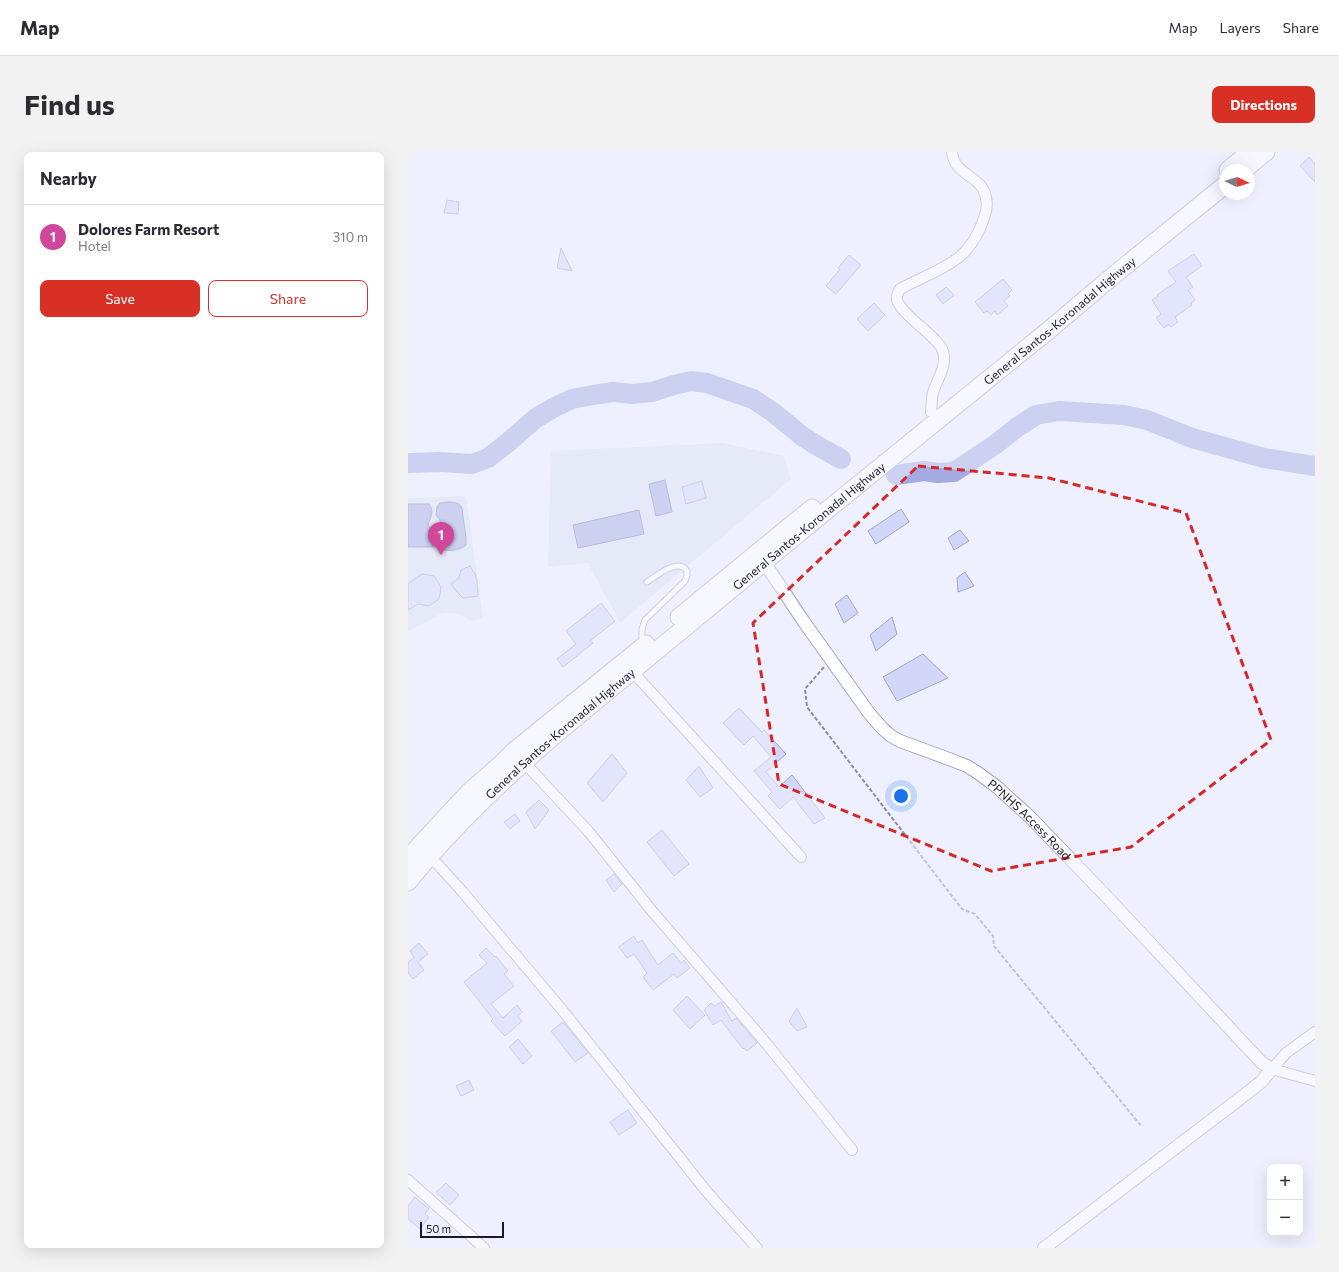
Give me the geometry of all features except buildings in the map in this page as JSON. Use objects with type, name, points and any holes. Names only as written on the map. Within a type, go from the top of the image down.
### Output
[{"type":"highway","points":[[1235,164],[1250,152]]},
{"type":"highway","points":[[1251,164],[1266,152]]},
{"type":"highway","name":"General Santos-Koronadal Highway","points":[[408,860],[418,847],[469,792],[500,765],[519,756],[632,671],[759,558],[931,412],[1219,177]]},
{"type":"highway","name":"General Santos-Koronadal Highway","points":[[408,882],[519,756],[641,648],[759,558],[1049,330],[1219,190]]},
{"type":"street","points":[[931,412],[933,394],[943,366],[944,354],[938,343],[904,311],[896,299],[900,289],[948,266],[963,255],[982,227],[987,199],[982,188],[958,166],[952,152]]},
{"type":"street","name":"PPNHS Access Road","points":[[759,558],[869,713],[882,728],[891,736],[905,744],[967,766],[1002,791],[1030,817],[1106,895],[1262,1063],[1272,1069],[1315,1082]]},
{"type":"street","points":[[632,671],[801,857]]},
{"type":"street","points":[[519,756],[589,832],[652,911],[761,1037],[852,1150]]},
{"type":"street","points":[[430,856],[461,890],[563,1011],[707,1192],[757,1248]]},
{"type":"street","points":[[1044,1248],[1261,1082],[1286,1053],[1315,1032]]},
{"type":"street","points":[[408,1180],[484,1248]]},
{"type":"lane","points":[[641,648],[642,629],[645,620],[685,582],[687,571],[684,567],[674,566],[664,570],[647,582]]},
{"type":"path","points":[[831,659],[805,689],[807,707],[962,909],[976,914],[993,936],[994,946],[1142,1127]]},
{"type":"highlighted area","points":[[918,466],[1049,478],[1186,513],[1271,740],[1131,847],[991,871],[779,784],[753,623]]},
{"type":"shaded area","points":[[723,443],[784,456],[791,479],[620,623],[588,563],[548,566],[551,451]]},
{"type":"shaded area","points":[[466,496],[483,619],[470,621],[459,614],[443,613],[408,631],[408,498]]},
{"type":"water","points":[[665,480],[672,512],[656,516],[649,484]]},
{"type":"water","points":[[448,502],[460,505],[462,509],[466,545],[460,549],[446,550],[439,548],[439,529],[441,526],[440,520],[436,515],[437,507],[440,503]]},
{"type":"water","points":[[408,504],[429,504],[431,507],[432,514],[428,525],[432,529],[430,537],[433,542],[433,547],[408,547]]},
{"type":"water","points":[[639,510],[644,534],[578,548],[573,525]]},
{"type":"waterway","points":[[408,463],[440,462],[472,464],[488,458],[536,418],[572,399],[613,392],[632,394],[652,392],[691,381],[707,383],[753,399],[774,413],[802,436],[841,459]]},
{"type":"waterway","points":[[896,475],[924,471],[938,473],[954,472],[1036,415],[1059,411],[1124,415],[1147,420],[1192,438],[1264,458],[1315,466]]},
{"type":"place","name":"Dolores Farm Resort","points":[[441,555]]}]
